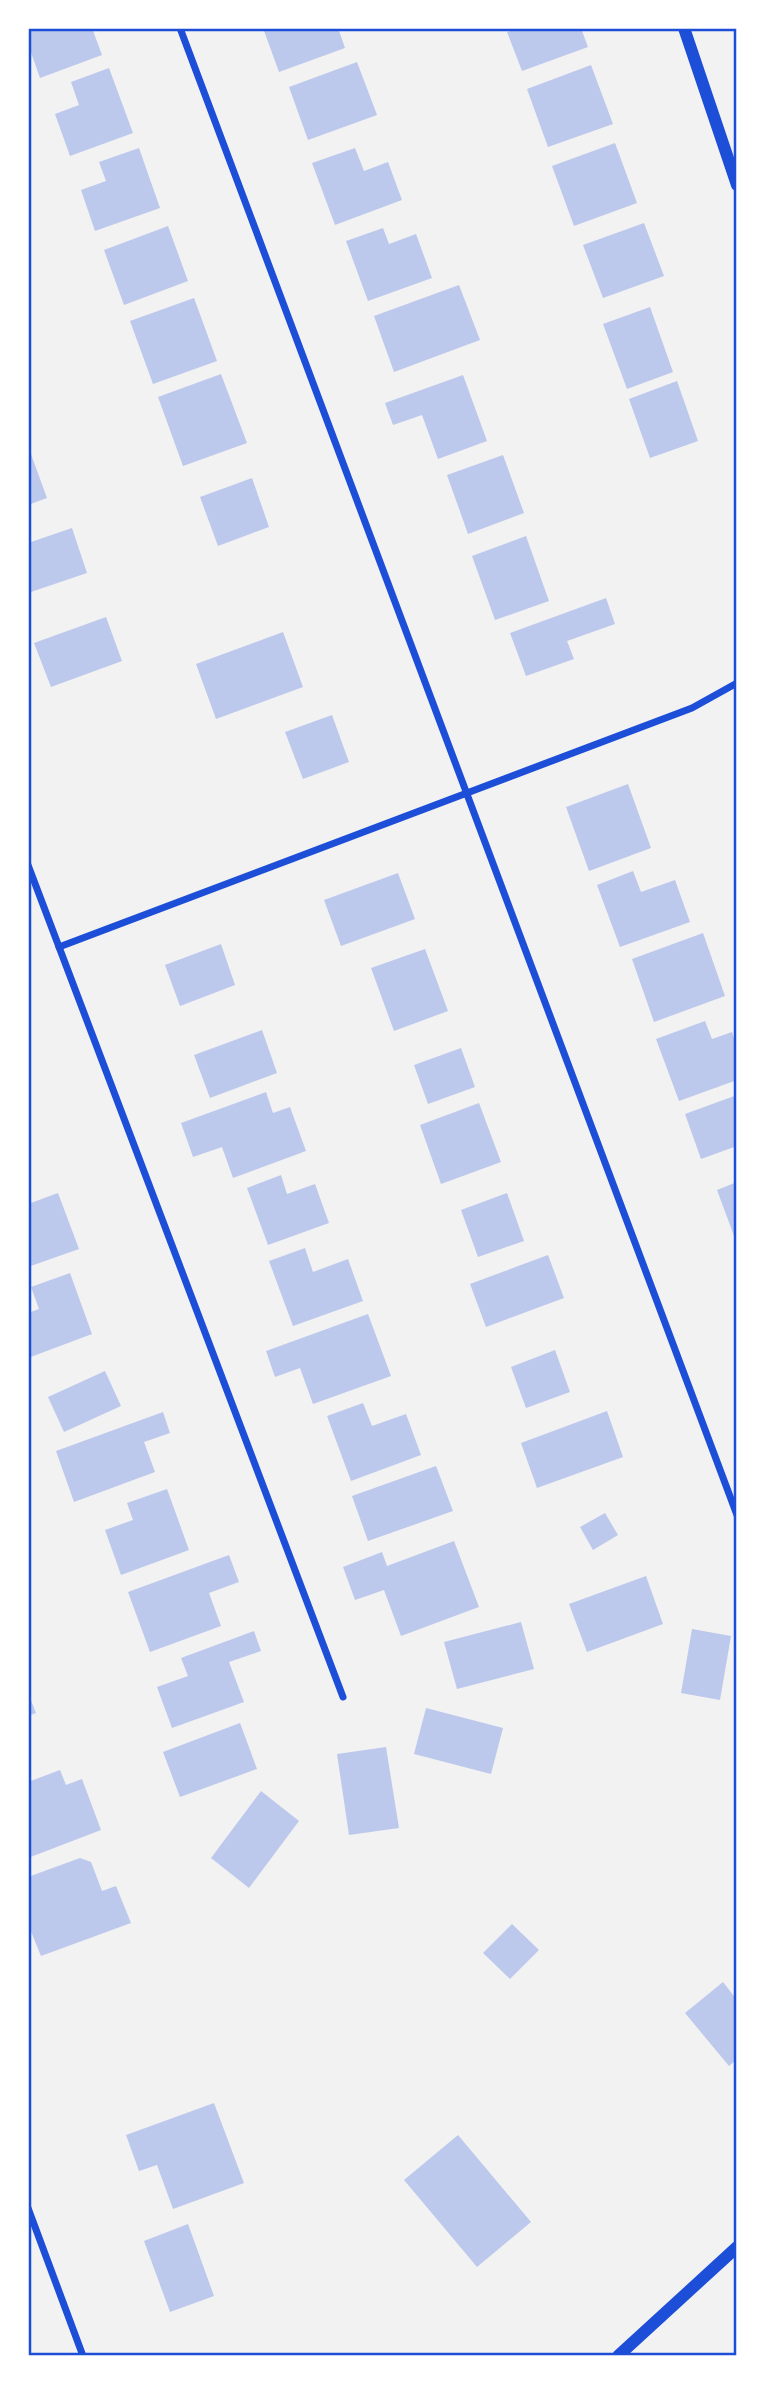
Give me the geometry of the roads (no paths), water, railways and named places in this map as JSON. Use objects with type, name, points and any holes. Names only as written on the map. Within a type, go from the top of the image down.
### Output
[{"type":"street","points":[[180,28],[737,1515]]},
{"type":"street","points":[[684,28],[737,185]]},
{"type":"street","points":[[59,947],[466,791],[692,708],[737,683]]},
{"type":"street","points":[[28,865],[343,1697]]},
{"type":"street","points":[[28,2208],[83,2356]]},
{"type":"street","points":[[618,2356],[737,2247]]}]
